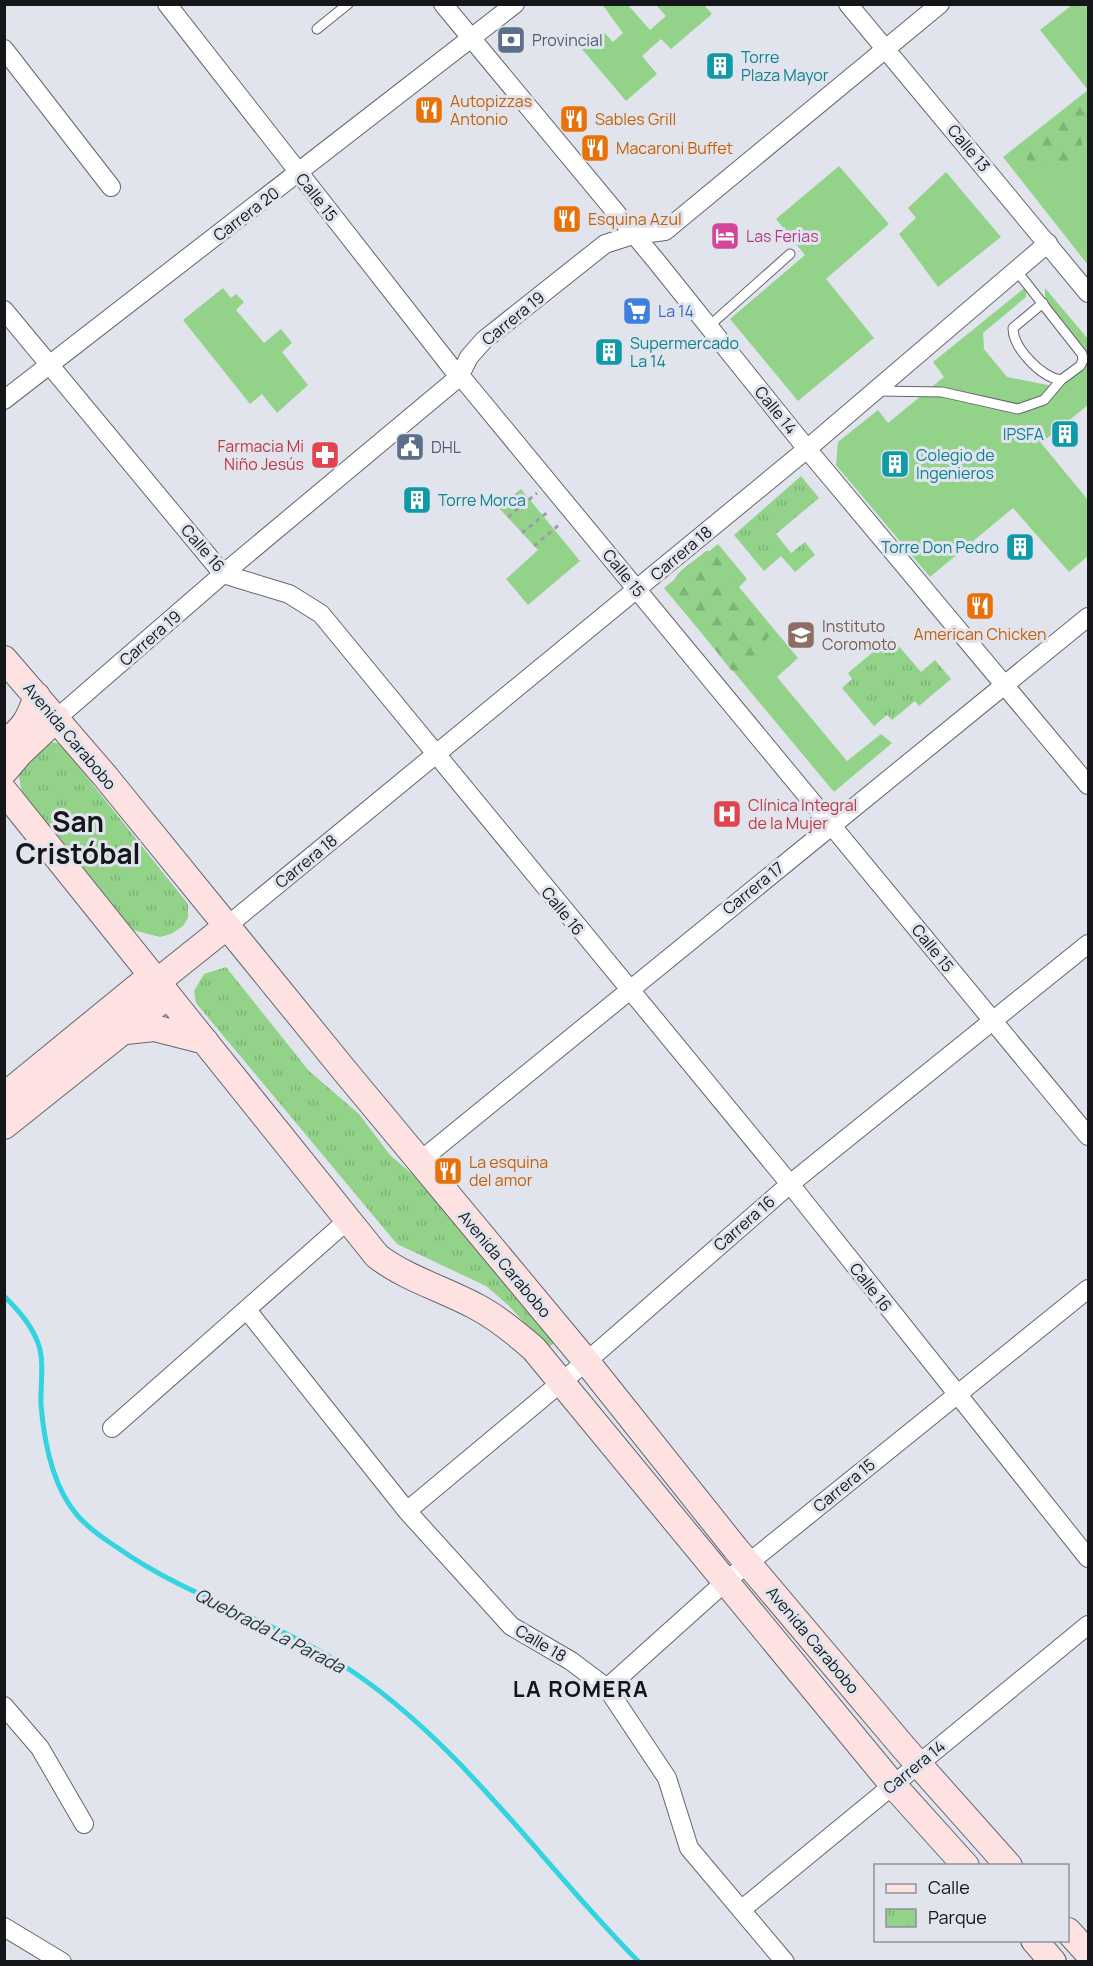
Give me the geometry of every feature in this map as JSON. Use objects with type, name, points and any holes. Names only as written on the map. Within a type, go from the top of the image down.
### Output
[{"type":"main road","name":"Avenida Carabobo","points":[[4,659],[57,718],[586,1361],[749,1563],[1007,1864]]},
{"type":"main road","points":[[4,741],[14,736],[28,722],[37,696]]},
{"type":"main road","points":[[4,772],[20,753],[57,718]]},
{"type":"main road","name":"Avenida Carabobo","points":[[4,791],[377,1256],[393,1269],[468,1302],[503,1322],[534,1349],[893,1785],[964,1864]]},
{"type":"main road","points":[[4,1096],[141,984],[157,982],[227,926]]},
{"type":"main road","points":[[4,1126],[157,1004],[157,982]]},
{"type":"main road","points":[[126,1030],[154,1028],[205,1041]]},
{"type":"main road","points":[[1069,1932],[1088,1953]]},
{"type":"main road","points":[[1035,1942],[1053,1962]]},
{"type":"street","name":"Calle 15","points":[[166,4],[459,377],[464,379],[1089,1136]]},
{"type":"street","name":"Calle 14","points":[[443,4],[807,449],[1089,785]]},
{"type":"street","name":"Carrera 20","points":[[4,400],[49,363],[299,174],[515,4]]},
{"type":"street","name":"Calle 13","points":[[848,4],[1089,293]]},
{"type":"street","name":"Carrera 19","points":[[57,718],[223,574],[459,377],[469,357],[484,340],[605,244],[633,235],[665,231],[940,4]]},
{"type":"street","points":[[4,49],[111,187]]},
{"type":"street","name":"Carrera 18","points":[[227,926],[807,449],[1048,243]]},
{"type":"street","name":"Calle 16","points":[[4,310],[223,574],[289,594],[321,614],[628,990],[790,1184],[1089,1558]]},
{"type":"street","name":"Carrera 17","points":[[420,1161],[1089,617]]},
{"type":"street","name":"Carrera 16","points":[[407,1511],[586,1361],[790,1184],[1089,944]]},
{"type":"street","points":[[112,1428],[348,1220]]},
{"type":"street","name":"Carrera 15","points":[[607,1688],[725,1581],[1089,1289]]},
{"type":"street","name":"Calle 18","points":[[247,1310],[407,1511],[511,1626],[571,1661],[607,1688],[667,1778],[688,1848],[785,1962]]},
{"type":"street","name":"Carrera 14","points":[[741,1910],[1089,1625]]},
{"type":"street","points":[[4,1706],[40,1748],[84,1824]]},
{"type":"street","points":[[4,1927],[62,1962]]},
{"type":"street","points":[[1078,1962],[1088,1953]]},
{"type":"lane","points":[[316,29],[348,4]]},
{"type":"lane","points":[[708,327],[790,254]]},
{"type":"lane","points":[[875,391],[942,392],[1018,409],[1044,400],[1061,380],[1080,366],[1083,360],[1082,354],[1016,270]]},
{"type":"lane","points":[[1043,303],[1013,328],[1013,337],[1016,345],[1049,377],[1061,380]]},
{"type":"path","points":[[508,517],[549,482]]},
{"type":"path","points":[[522,532],[569,506]]},
{"type":"path","points":[[534,546],[569,506]]},
{"type":"green space","points":[[602,4],[628,5],[650,30],[666,16],[656,5],[704,5],[712,14],[671,49],[661,39],[642,56],[657,74],[626,101],[582,49],[603,31],[613,42],[623,33]]},
{"type":"green space","points":[[1072,5],[1088,5],[1088,90],[1040,30]]},
{"type":"green space","points":[[1088,90],[1088,265],[1003,157]]},
{"type":"green space","points":[[1088,94],[1088,126],[1083,129],[1081,137],[1084,155],[1074,169],[1033,165],[1027,159],[1023,146]]},
{"type":"green space","points":[[839,166],[889,224],[826,279],[874,338],[798,401],[730,319],[805,255],[776,219]]},
{"type":"green space","points":[[946,172],[1001,237],[938,287],[899,234],[916,218],[908,208]]},
{"type":"green space","points":[[1027,286],[1026,297],[983,333],[984,349],[1007,377],[1058,387],[1088,362],[1088,405],[1041,443],[1088,500],[1088,556],[1069,572],[1013,508],[930,577],[836,465],[838,442],[878,410],[888,423],[944,377],[933,362]]},
{"type":"green space","points":[[223,288],[231,298],[236,294],[244,302],[236,310],[264,343],[281,329],[292,343],[282,352],[308,385],[277,413],[262,394],[250,404],[183,320]]},
{"type":"green space","points":[[1045,288],[1088,339],[1088,353],[1045,299]]},
{"type":"green space","points":[[801,476],[819,498],[776,534],[791,553],[805,542],[815,555],[795,572],[781,556],[764,571],[734,535]]},
{"type":"green space","points":[[521,489],[580,561],[528,605],[506,579],[538,550],[498,507]]},
{"type":"green space","points":[[718,544],[747,579],[739,587],[798,658],[777,677],[847,761],[881,734],[892,743],[834,792],[664,588]]},
{"type":"green space","points":[[706,551],[714,551],[723,558],[728,569],[726,576],[765,623],[770,634],[758,654],[740,661],[739,672],[731,670],[679,604],[674,594],[673,586],[679,573]]},
{"type":"green space","points":[[891,637],[921,672],[935,660],[951,679],[919,706],[915,701],[892,720],[887,715],[874,726],[842,688],[852,679],[848,673]]},
{"type":"green space","points":[[50,742],[57,743],[66,751],[188,904],[188,918],[183,926],[171,934],[160,937],[133,930],[22,793],[18,772],[42,745]]},
{"type":"green space","points":[[226,967],[309,1071],[359,1114],[390,1155],[441,1199],[558,1340],[548,1348],[508,1305],[486,1286],[397,1244],[196,1003],[194,991],[204,974]]},
{"type":"waterway","name":"Quebrada La Parada","points":[[4,1296],[28,1323],[38,1343],[42,1366],[41,1405],[47,1448],[62,1491],[81,1520],[102,1537],[145,1565],[314,1648],[384,1694],[424,1728],[461,1765],[639,1962]]},
{"type":"place","name":"Provincial","points":[[511,40]]},
{"type":"place","name":"Torre Plaza Mayor","points":[[720,66]]},
{"type":"place","name":"Autopizzas Antonio","points":[[429,110]]},
{"type":"place","name":"Sables Grill","points":[[574,119]]},
{"type":"place","name":"Macaroni Buffet","points":[[595,148]]},
{"type":"place","name":"Esquina Azul","points":[[567,219]]},
{"type":"place","name":"Las Ferias","points":[[725,236]]},
{"type":"place","name":"La 14","points":[[637,311]]},
{"type":"place","name":"Supermercado La 14","points":[[609,352]]},
{"type":"place","name":"IPSFA","points":[[1065,434]]},
{"type":"place","name":"DHL","points":[[410,447]]},
{"type":"place","name":"Farmacia Mi Niño Jesús","points":[[325,455]]},
{"type":"place","name":"Colegio de Ingenieros","points":[[895,464]]},
{"type":"place","name":"Torre Morca","points":[[417,500]]},
{"type":"place","name":"Torre Don Pedro","points":[[1020,547]]},
{"type":"place","name":"American Chicken","points":[[980,606]]},
{"type":"place","name":"Instituto Coromoto","points":[[801,635]]},
{"type":"place","name":"Clínica Integral de la Mujer","points":[[727,814]]},
{"type":"place","name":"La esquina del amor","points":[[448,1171]]},
{"type":"district","name":"San Cristóbal","points":[[78,837]]},
{"type":"district","name":"LA ROMERA","points":[[581,1689]]}]
